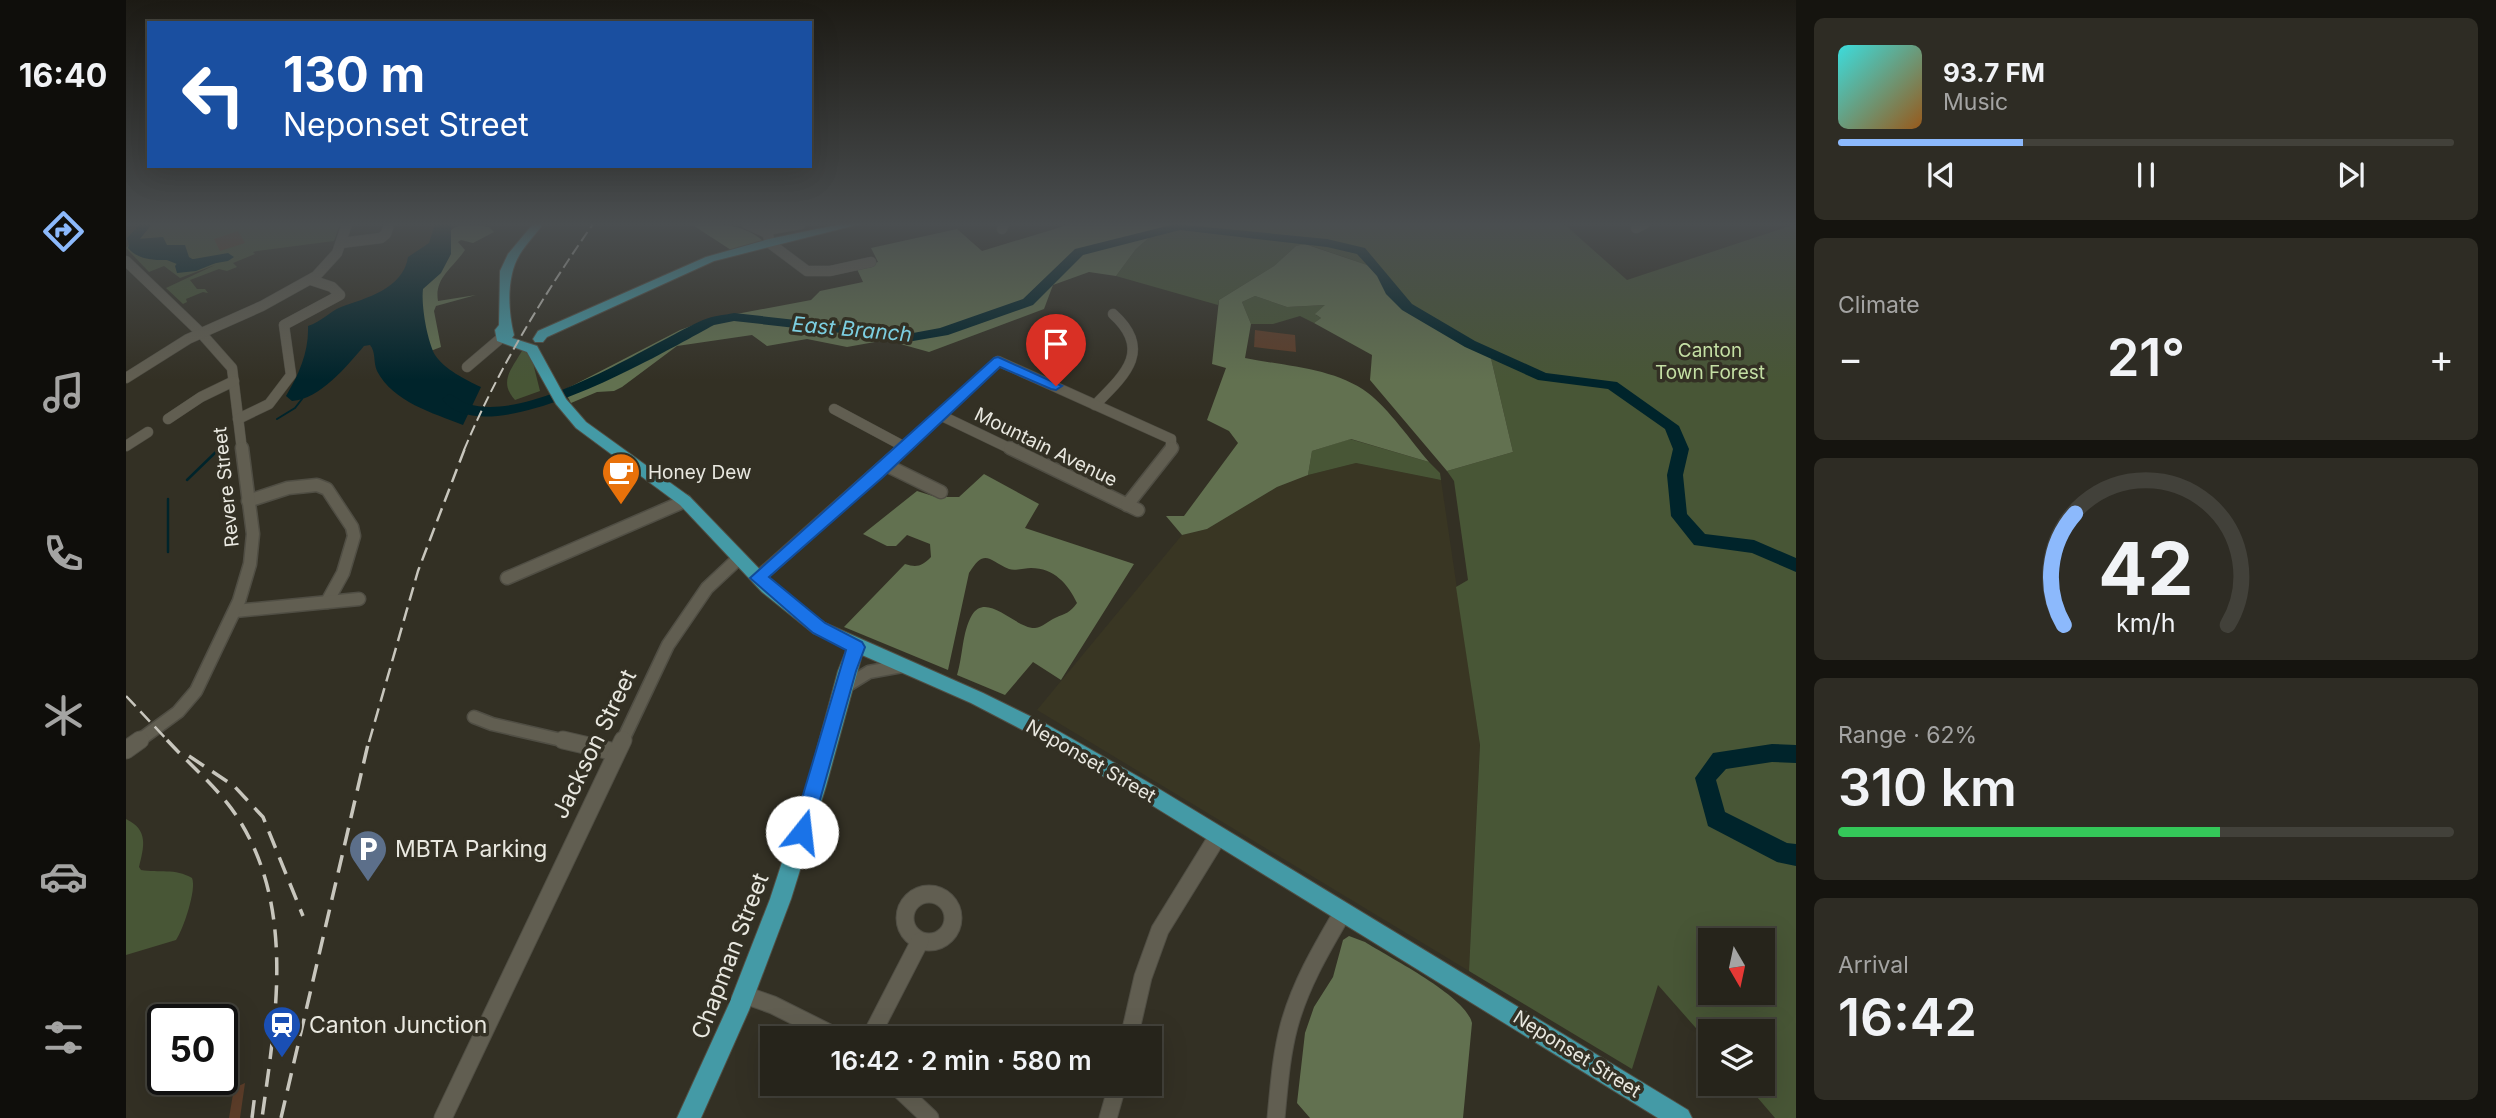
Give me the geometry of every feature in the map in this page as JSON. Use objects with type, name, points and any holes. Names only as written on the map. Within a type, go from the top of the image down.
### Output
[{"type":"main road","points":[[506,276],[503,332],[534,342],[670,276]]},
{"type":"main road","name":"Neponset Street","points":[[534,342],[532,349],[538,364],[543,366],[557,395],[591,433],[685,501],[758,578],[819,628],[856,647],[977,698],[1040,730],[1681,1118]]},
{"type":"main road","name":"Chapman Street","points":[[689,1118],[745,995],[802,832],[856,647]]},
{"type":"street","name":"Revere Street","points":[[126,750],[161,726],[190,699],[219,647],[235,611],[252,552],[234,381],[229,364],[142,276]]},
{"type":"street","points":[[126,378],[201,333],[262,306],[315,276]]},
{"type":"street","points":[[238,419],[269,404],[291,375],[284,325],[340,295],[332,287],[311,280]]},
{"type":"street","points":[[758,578],[998,361],[1095,405],[1116,384],[1135,354],[1132,332],[1127,324],[1113,314]]},
{"type":"street","points":[[467,366],[503,332]]},
{"type":"street","points":[[168,419],[201,397],[234,381]]},
{"type":"street","name":"Mountain Avenue","points":[[940,415],[1132,507],[1172,449],[1173,442],[1168,437],[1095,405]]},
{"type":"street","points":[[834,409],[905,447]]},
{"type":"street","points":[[126,446],[148,432]]},
{"type":"street","points":[[886,465],[941,492]]},
{"type":"street","points":[[307,485],[317,472]]},
{"type":"street","points":[[248,501],[307,485],[327,489],[345,514],[354,536],[343,573],[320,606]]},
{"type":"street","points":[[507,578],[685,501]]},
{"type":"street","name":"Jackson Street","points":[[443,1118],[615,752],[676,631],[707,588],[739,558]]},
{"type":"street","points":[[235,611],[320,606],[359,598]]},
{"type":"street","points":[[842,688],[869,672],[902,666]]},
{"type":"street","points":[[474,717],[492,724],[615,752]]},
{"type":"street","points":[[1132,1026],[1143,977],[1160,930],[1218,836]]},
{"type":"street","points":[[1276,1118],[1283,1055],[1292,1016],[1317,958],[1343,912]]},
{"type":"street","points":[[876,1026],[920,941]]},
{"type":"street","points":[[745,995],[773,1005],[815,1026]]},
{"type":"street","points":[[907,1096],[930,1118]]},
{"type":"street","points":[[1108,1118],[1114,1096]]},
{"type":"shaded area","points":[[1356,463],[1441,480],[1480,745],[1469,971],[1037,710],[1182,535],[1207,529],[1277,487],[1308,475]]},
{"type":"green space","points":[[191,276],[200,276],[190,280],[197,289],[205,289],[208,293],[203,292],[186,299],[187,302],[183,304],[166,288]]},
{"type":"green space","points":[[420,276],[445,276],[439,286],[438,301],[476,295],[436,306],[434,311],[441,347],[428,352],[413,290]]},
{"type":"green space","points":[[860,276],[1077,276],[1053,285],[1044,309],[929,352],[886,340],[847,347],[807,339],[767,346],[752,335],[677,346],[614,391],[597,392],[571,403],[564,390],[680,330],[710,319],[811,300],[820,291],[863,282]]},
{"type":"green space","points":[[1117,276],[1258,276],[1219,300],[1218,305]]},
{"type":"green space","points":[[1258,276],[1380,276],[1389,295],[1402,305],[1429,319],[1460,341],[1490,354],[1513,452],[1447,471],[1370,380],[1372,355],[1314,323],[1321,318],[1315,314],[1325,305],[1287,307],[1255,296],[1242,302],[1251,324],[1245,358],[1309,369],[1355,385],[1384,407],[1429,462],[1351,439],[1312,451],[1308,475],[1277,487],[1207,529],[1182,535],[1166,516],[1184,516],[1238,443],[1229,431],[1207,420],[1226,368],[1212,364],[1219,300]]},
{"type":"green space","name":"Canton Town Forest","points":[[1380,276],[1623,276],[1627,280],[1639,276],[1796,276],[1796,1118],[1775,1118],[1756,1096],[1775,1096],[1775,1019],[1698,1019],[1698,1030],[1658,985],[1632,1069],[1469,971],[1480,745],[1456,587],[1468,580],[1454,481],[1447,471],[1513,452],[1490,354],[1460,341],[1429,319],[1389,295]]},
{"type":"green space","points":[[1255,296],[1287,307],[1326,305],[1316,315],[1321,318],[1314,323],[1300,316],[1273,324],[1251,324],[1242,302]]},
{"type":"green space","points":[[523,349],[531,355],[540,391],[515,400],[507,381]]},
{"type":"green space","points":[[1350,439],[1429,462],[1440,473],[1441,480],[1356,463],[1308,475],[1312,451]]},
{"type":"green space","points":[[984,474],[1039,504],[1025,528],[1134,564],[1061,680],[1033,662],[1005,695],[957,675],[966,629],[972,615],[978,609],[986,607],[1027,627],[1035,628],[1070,611],[1077,603],[1073,596],[1059,578],[1047,571],[1031,568],[1011,570],[988,558],[979,560],[974,565],[969,573],[948,670],[844,627],[905,564],[919,565],[931,557],[930,544],[907,535],[896,546],[887,546],[863,534],[917,491],[936,497],[959,497]]},
{"type":"green space","points":[[126,819],[142,834],[141,870],[167,871],[192,878],[193,891],[176,940],[126,955]]},
{"type":"green space","points":[[1349,936],[1365,942],[1426,978],[1467,1012],[1472,1023],[1463,1118],[1310,1118],[1297,1103],[1305,1033],[1314,1007],[1333,977],[1343,940]]},
{"type":"water","points":[[437,276],[423,289],[429,341],[439,360],[481,387],[463,425],[427,411],[393,391],[377,371],[370,345],[364,346],[323,388],[302,399],[292,401],[286,396],[302,362],[307,345],[308,326],[337,309],[382,291],[399,277]]},
{"type":"building","points":[[1255,330],[1295,335],[1296,352],[1254,347]]},
{"type":"building","points":[[245,1083],[240,1118],[229,1118],[233,1095],[238,1095],[238,1086]]},
{"type":"waterway","name":"East Branch","points":[[449,399],[468,409],[496,411],[526,406],[592,383],[710,322],[734,317],[913,337],[943,332],[1028,302],[1054,276]]},
{"type":"waterway","name":"East Branch","points":[[1384,276],[1391,291],[1407,307],[1470,344],[1543,377],[1612,385],[1671,426],[1681,449],[1675,475],[1679,516],[1700,540],[1754,547],[1796,565]]},
{"type":"waterway","points":[[277,419],[295,408],[302,399]]},
{"type":"waterway","points":[[218,450],[229,440]]},
{"type":"waterway","points":[[187,480],[220,448]]},
{"type":"waterway","points":[[168,499],[168,552]]},
{"type":"waterway","name":"East Branch","points":[[1796,754],[1772,753],[1720,760],[1705,778],[1716,819],[1785,854],[1796,855]]},
{"type":"railway","points":[[464,450],[491,391],[558,276]]},
{"type":"railway","points":[[369,742],[418,571],[465,448]]},
{"type":"railway","points":[[126,696],[169,742]]},
{"type":"railway","points":[[167,740],[236,815],[255,850],[267,887],[274,924],[277,963],[276,1002],[262,1118]]},
{"type":"railway","points":[[281,1118],[369,740]]},
{"type":"railway","points":[[189,756],[234,786],[263,817],[303,916]]},
{"type":"railway","points":[[252,1118],[255,1093]]},
{"type":"place","name":"Honey Dew","points":[[621,506]]},
{"type":"place","name":"MBTA Parking","points":[[368,883]]},
{"type":"place","name":"Canton Junction","points":[[282,1059]]},
{"type":"route","points":[[802,832],[856,647],[819,628],[758,578],[878,473],[998,361],[1056,386]]}]
